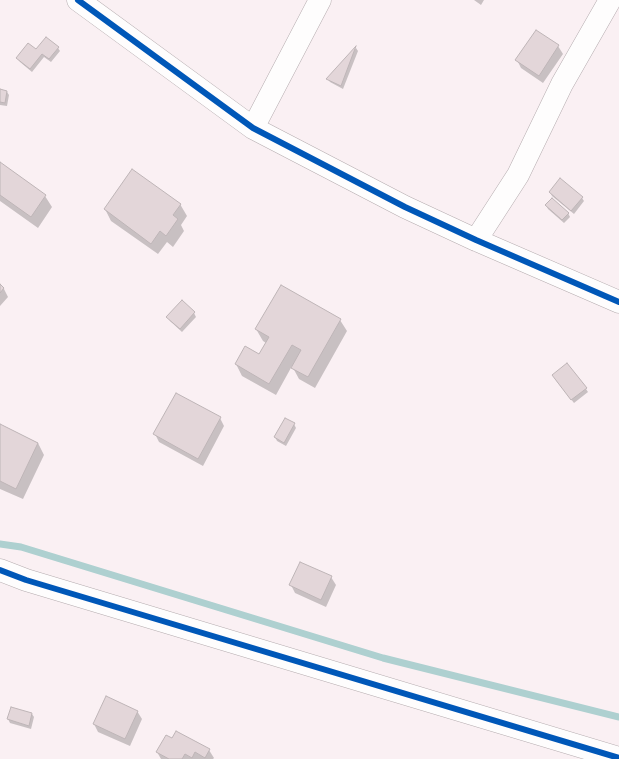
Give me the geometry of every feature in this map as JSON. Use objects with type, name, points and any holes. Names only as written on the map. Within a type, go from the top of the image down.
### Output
[{"type":"street","points":[[78,0],[253,128],[405,207],[476,240],[619,302]]},
{"type":"street","points":[[253,128],[320,0]]},
{"type":"street","points":[[476,240],[518,175],[562,84],[610,0]]},
{"type":"street","points":[[0,570],[26,580],[619,758]]},
{"type":"building","points":[[536,30],[559,45],[539,76],[515,60]]},
{"type":"building","points":[[46,37],[59,47],[49,59],[42,54],[30,69],[16,58],[28,43],[36,49]]},
{"type":"building","points":[[356,46],[341,86],[326,79]]},
{"type":"building","points":[[0,89],[7,91],[5,103],[0,102]]},
{"type":"building","points":[[0,162],[46,195],[31,217],[0,195]]},
{"type":"building","points":[[132,169],[181,204],[173,215],[178,219],[166,236],[160,231],[151,244],[104,209]]},
{"type":"building","points":[[560,178],[583,197],[571,211],[549,192]]},
{"type":"building","points":[[552,198],[569,213],[562,220],[545,205]]},
{"type":"building","points":[[0,284],[4,288],[0,293]]},
{"type":"building","points":[[281,285],[341,319],[308,377],[291,368],[301,350],[292,345],[269,384],[235,364],[245,346],[259,354],[269,337],[255,329]]},
{"type":"building","points":[[182,300],[195,312],[180,329],[166,317]]},
{"type":"building","points":[[567,363],[587,388],[571,400],[552,375]]},
{"type":"building","points":[[176,393],[221,417],[198,459],[153,434]]},
{"type":"building","points":[[285,418],[295,423],[284,443],[274,437]]},
{"type":"building","points":[[0,424],[38,443],[16,489],[0,481]]},
{"type":"building","points":[[300,562],[332,576],[321,600],[289,585]]},
{"type":"building","points":[[106,696],[138,711],[125,739],[93,724]]},
{"type":"building","points":[[11,707],[32,713],[29,726],[7,719]]},
{"type":"building","points":[[176,731],[210,749],[205,758],[195,752],[192,758],[185,754],[182,759],[169,759],[156,752],[166,735],[172,738]]},
{"type":"waterway","points":[[0,544],[21,547],[383,658],[619,717]]},
{"type":"cycle path","points":[[78,0],[253,128],[405,207],[476,240],[619,302]]},
{"type":"cycle path","points":[[0,570],[26,580],[619,758]]}]
